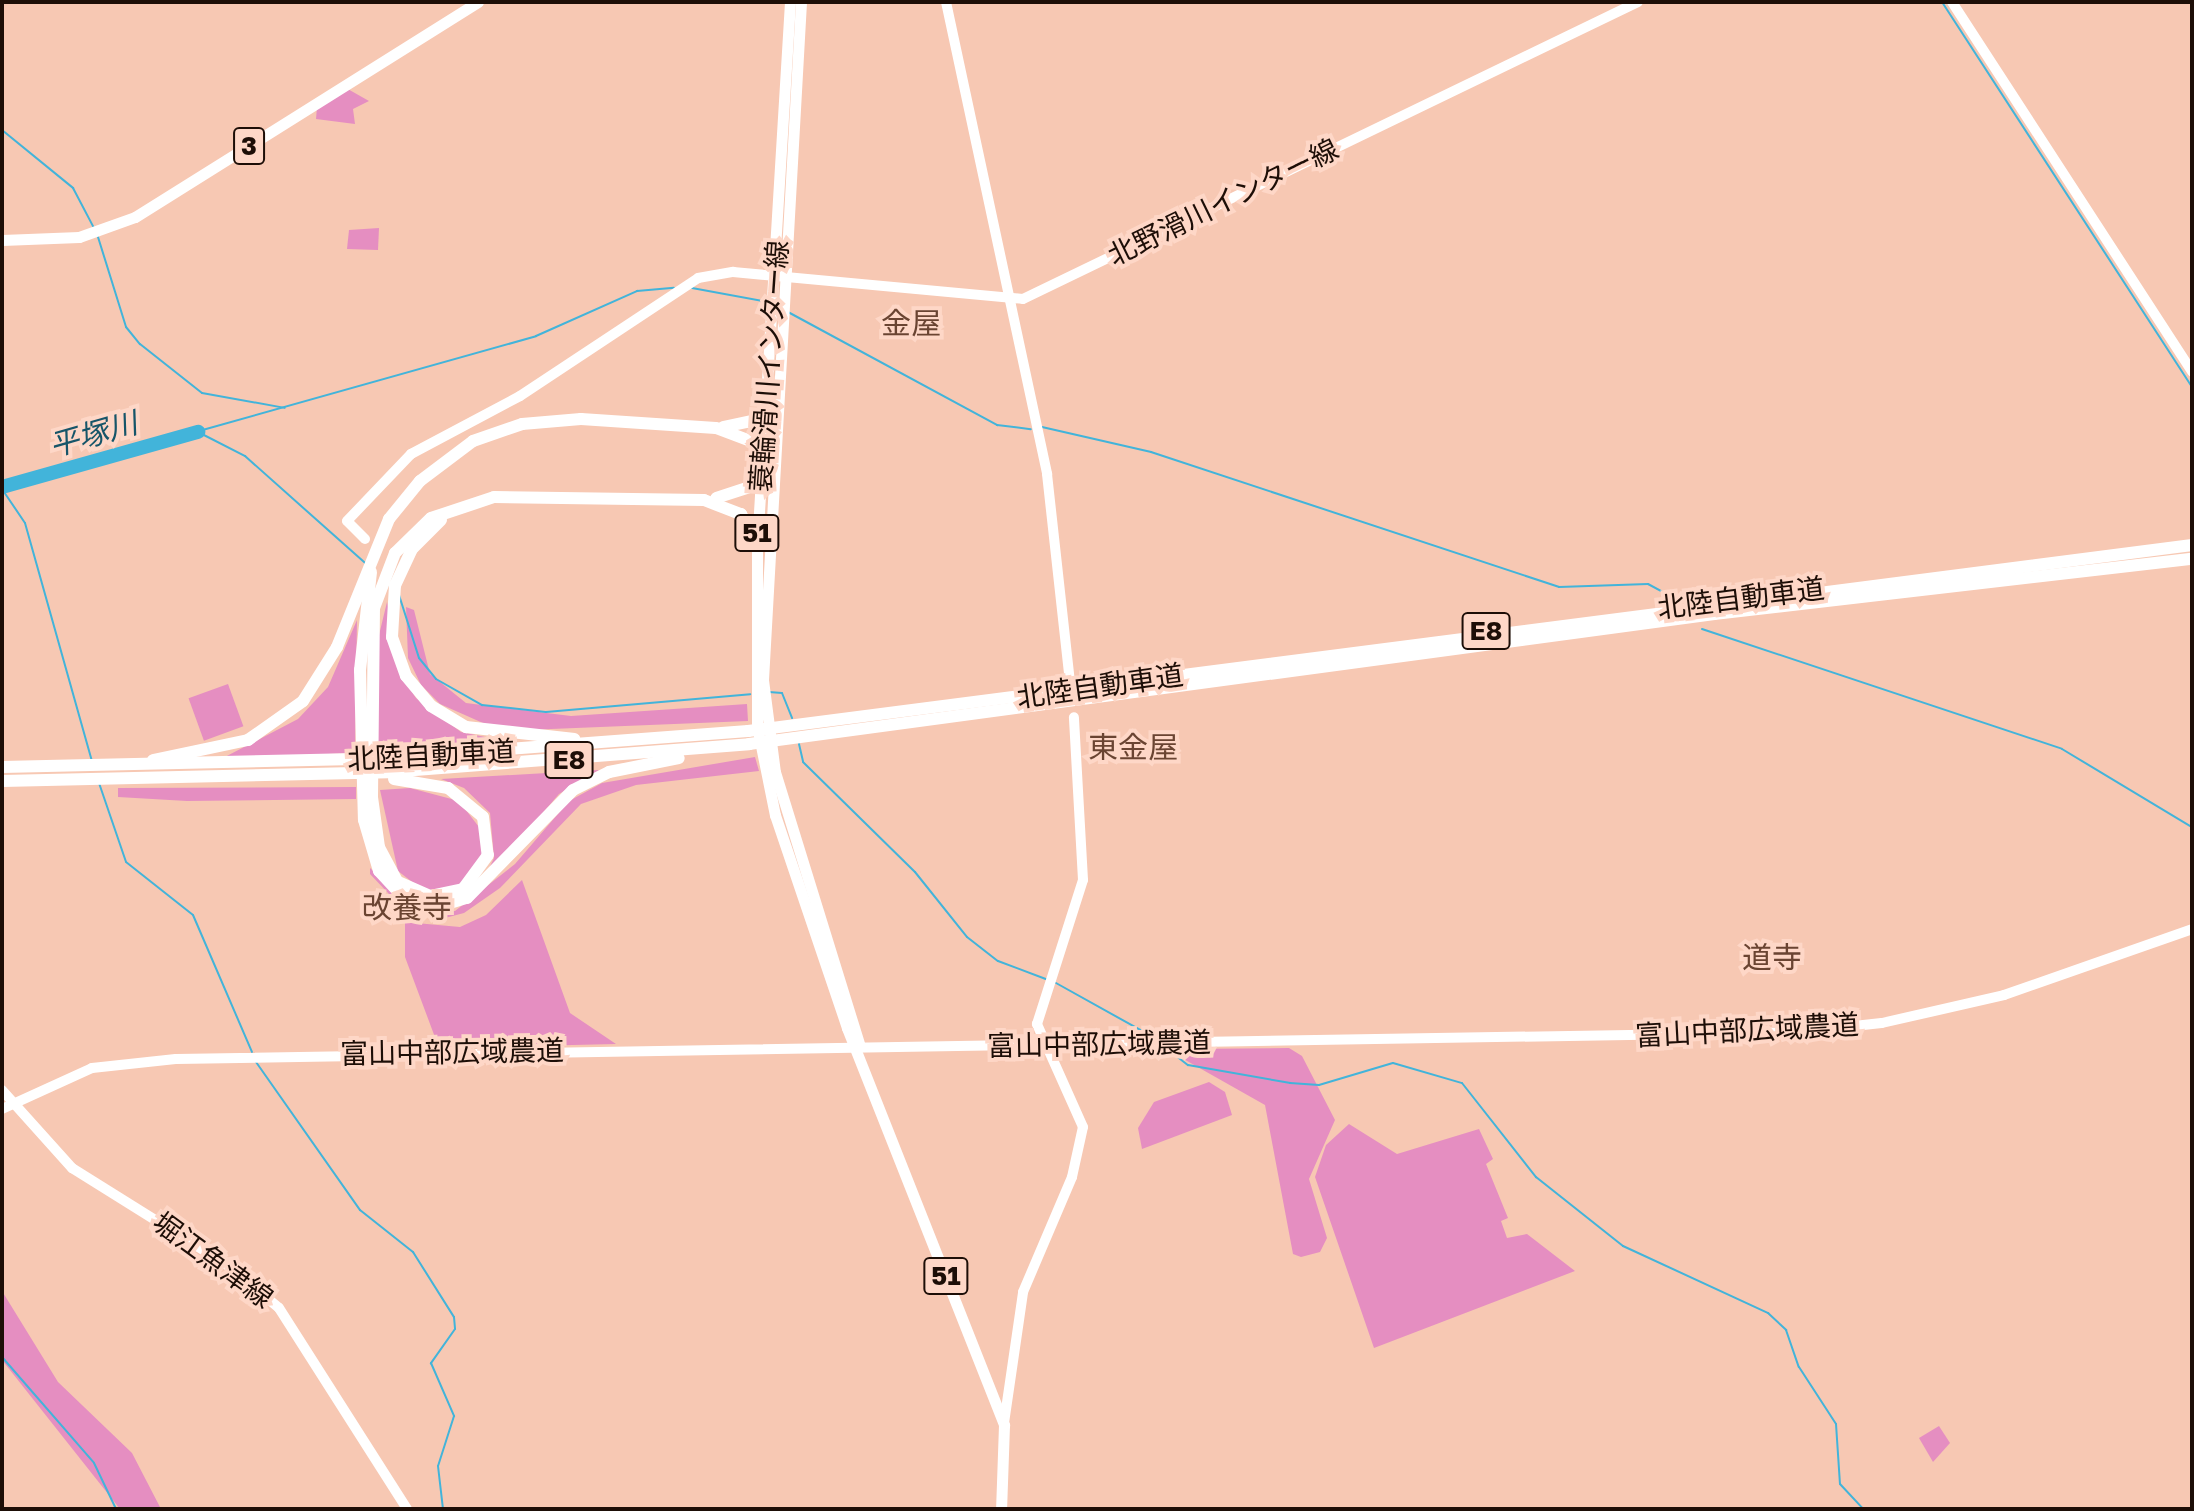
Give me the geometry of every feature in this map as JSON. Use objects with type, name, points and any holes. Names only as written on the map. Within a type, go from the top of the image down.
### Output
[{"type":"highway","points":[[2,767],[185,756],[270,728],[322,677],[398,506],[457,450],[522,424],[581,419],[716,428],[766,418]]},
{"type":"highway","points":[[2,781],[174,780],[339,777],[390,776],[448,788],[477,809],[489,846],[470,884],[447,895],[421,895],[386,866],[372,797],[369,671],[376,600],[395,553],[431,518],[479,499],[704,500],[762,483],[773,464],[764,446],[716,428]]},
{"type":"highway","points":[[479,499],[420,539],[395,585],[395,650],[431,706],[466,727],[532,738],[748,738]]},
{"type":"highway","points":[[704,500],[741,514],[757,545]]},
{"type":"highway","points":[[398,506],[365,603],[360,745],[371,852],[403,897],[440,906],[477,892],[545,814],[597,776],[748,738]]},
{"type":"highway","name":"北陸自動車道","points":[[390,776],[748,738],[782,727],[1678,606],[2192,545]]},
{"type":"highway","name":"北陸自動車道","points":[[2,767],[340,761],[748,738],[784,741],[1730,612],[2192,559]]},
{"type":"main road","name":"3","points":[[2,240],[79,237],[135,217],[478,2]]},
{"type":"main road","name":"蓑輪滑川インター線","points":[[790,2],[763,653],[768,725],[786,812],[860,1048]]},
{"type":"main road","name":"蓑輪滑川インター線","points":[[801,2],[766,418],[752,681],[765,773],[860,1048],[1004,1425],[1001,1509]]},
{"type":"street","points":[[946,2],[1039,434],[1070,684]]},
{"type":"street","name":"北野滑川インター線","points":[[1012,302],[1638,2]]},
{"type":"street","points":[[1952,2],[2192,372]]},
{"type":"street","points":[[365,539],[347,521],[389,474],[444,433],[520,396],[698,278],[733,272],[1012,302]]},
{"type":"street","points":[[1004,1425],[1023,1292],[1081,1150],[1081,1108],[1043,1044],[1037,1024],[1083,880],[1074,717]]},
{"type":"street","name":"富山中部広域農道","points":[[7,1106],[92,1068],[176,1059],[1799,1032],[1882,1023],[2004,995],[2192,929]]},
{"type":"street","name":"堀江魚津線","points":[[2,1090],[7,1106],[72,1168],[236,1271],[279,1308],[407,1509]]},
{"type":"shaded area","points":[[346,88],[369,101],[353,109],[355,124],[316,119],[317,107]]},
{"type":"shaded area","points":[[379,228],[378,250],[347,249],[349,230]]},
{"type":"shaded area","points":[[387,602],[401,674],[416,698],[461,732],[518,744],[375,753],[379,635]]},
{"type":"shaded area","points":[[406,607],[414,610],[430,674],[466,703],[571,716],[747,704],[748,721],[501,731],[440,704],[421,685],[408,658]]},
{"type":"shaded area","points":[[357,620],[355,753],[223,758],[298,719],[328,687]]},
{"type":"shaded area","points":[[228,684],[243,726],[204,741],[189,698]]},
{"type":"shaded area","points":[[755,757],[759,771],[636,785],[581,804],[500,888],[464,913],[445,918],[407,913],[370,874],[370,868],[413,908],[455,911],[515,864],[569,801],[602,783]]},
{"type":"shaded area","points":[[599,770],[559,794],[481,885],[494,858],[490,813],[464,788],[441,779]]},
{"type":"shaded area","points":[[356,787],[356,799],[187,801],[118,797],[118,788]]},
{"type":"shaded area","points":[[410,788],[459,801],[482,831],[485,851],[464,884],[425,892],[398,871],[380,790]]},
{"type":"shaded area","points":[[522,880],[570,1013],[616,1044],[439,1048],[405,957],[405,922],[460,927],[486,915]]},
{"type":"shaded area","points":[[1289,1048],[1302,1056],[1335,1120],[1309,1179],[1327,1238],[1320,1252],[1301,1257],[1293,1254],[1265,1105],[1180,1057],[1183,1049]]},
{"type":"shaded area","points":[[1209,1082],[1225,1092],[1232,1115],[1142,1149],[1138,1128],[1154,1102]]},
{"type":"shaded area","points":[[1349,1124],[1397,1154],[1479,1129],[1493,1159],[1486,1164],[1508,1218],[1501,1221],[1507,1238],[1527,1234],[1575,1271],[1374,1348],[1315,1177],[1326,1145]]},
{"type":"shaded area","points":[[2,1291],[58,1382],[132,1453],[161,1509],[120,1509],[2,1360]]},
{"type":"shaded area","points":[[1939,1426],[1950,1443],[1933,1462],[1919,1438]]},
{"type":"waterway","points":[[1942,2],[2192,387]]},
{"type":"waterway","points":[[2,130],[73,188],[94,228]]},
{"type":"waterway","points":[[98,237],[126,327],[140,344],[202,393],[285,408]]},
{"type":"waterway","points":[[199,431],[536,336],[637,291],[674,288]]},
{"type":"waterway","points":[[692,288],[768,302]]},
{"type":"waterway","points":[[788,312],[997,425],[1031,429]]},
{"type":"waterway","points":[[1042,427],[1151,452],[1559,587],[1648,584],[1669,595]]},
{"type":"waterway","points":[[198,432],[245,456],[365,563]]},
{"type":"waterway","name":"平塚川","points":[[2,487],[198,432]]},
{"type":"waterway","points":[[2,489],[25,523],[92,761]]},
{"type":"waterway","points":[[399,595],[419,658],[436,679],[482,705],[546,712],[750,694]]},
{"type":"waterway","points":[[1702,629],[2062,749],[2192,827]]},
{"type":"waterway","points":[[769,692],[782,693],[792,718]]},
{"type":"waterway","points":[[799,744],[803,762],[915,872],[967,937],[998,961],[1046,979]]},
{"type":"waterway","points":[[99,783],[126,862],[193,915],[252,1052]]},
{"type":"waterway","points":[[1056,983],[1155,1038]]},
{"type":"waterway","points":[[1166,1048],[1188,1065],[1290,1083],[1319,1085],[1393,1063],[1462,1083],[1536,1177],[1623,1246],[1768,1313],[1786,1330],[1799,1367],[1836,1424],[1840,1484],[1863,1509]]},
{"type":"waterway","points":[[256,1062],[360,1210],[413,1252],[454,1317],[455,1329],[431,1363],[454,1416],[438,1466],[443,1509]]},
{"type":"waterway","points":[[2,1357],[94,1463],[116,1509]]},
{"type":"district","name":"金屋","points":[[911,323]]},
{"type":"district","name":"東金屋","points":[[1133,747]]},
{"type":"district","name":"改養寺","points":[[407,907]]},
{"type":"district","name":"道寺","points":[[1772,957]]}]
